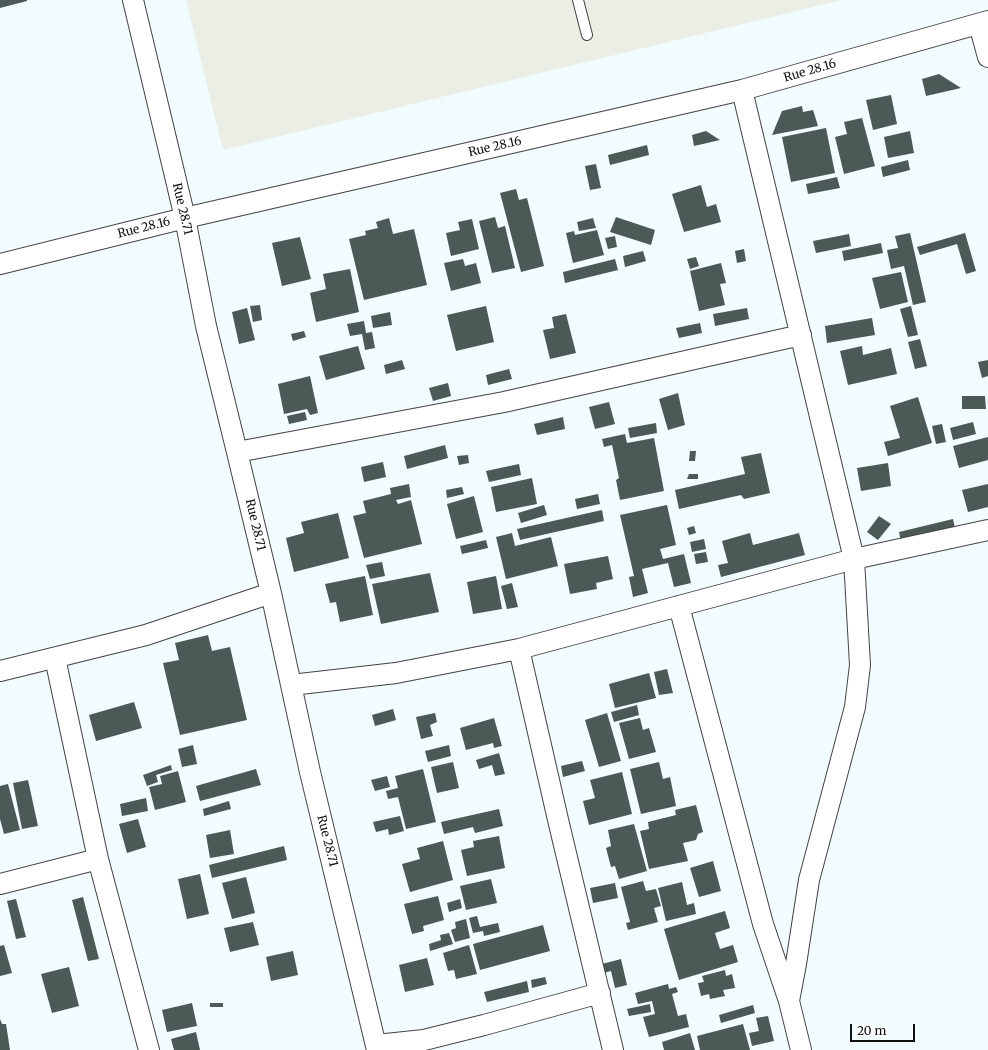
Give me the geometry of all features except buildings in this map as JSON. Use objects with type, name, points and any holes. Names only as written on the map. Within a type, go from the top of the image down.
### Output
[{"type":"street","name":"Rue 28.71","points":[[133,0],[185,218],[206,326],[238,452],[271,593],[310,772],[376,1047]]},
{"type":"street","name":"Rue 28.16","points":[[0,264],[185,218],[742,90],[983,22]]},
{"type":"street","points":[[983,22],[988,57]]},
{"type":"street","points":[[742,90],[802,335],[854,559],[860,665],[855,707],[809,880],[789,1001]]},
{"type":"street","points":[[238,452],[504,402],[802,335]]},
{"type":"street","points":[[291,684],[396,673],[519,649],[854,559],[988,530]]},
{"type":"street","points":[[0,671],[146,635],[271,593]]},
{"type":"street","points":[[679,606],[763,924],[789,1001],[801,1050]]},
{"type":"street","points":[[519,649],[557,817],[613,1050]]},
{"type":"street","points":[[56,658],[98,859],[149,1050]]},
{"type":"street","points":[[0,884],[98,859]]},
{"type":"street","points":[[376,1047],[424,1040],[600,993]]},
{"type":"lane","points":[[578,0],[588,35]]},
{"type":"shaded area","points":[[186,0],[842,0],[223,150]]}]
